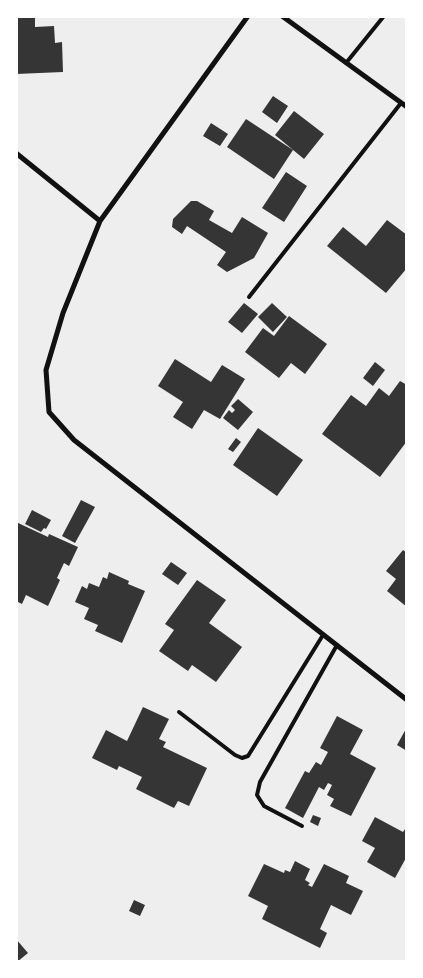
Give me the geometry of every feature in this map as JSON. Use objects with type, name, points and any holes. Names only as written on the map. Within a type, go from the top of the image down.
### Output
[{"type":"street","points":[[248,16],[100,221],[62,312],[46,370],[49,412],[74,440],[407,700]]},
{"type":"street","points":[[282,16],[407,107]]},
{"type":"street","points":[[16,153],[100,221]]},
{"type":"lane","points":[[346,63],[384,16]]},
{"type":"lane","points":[[249,297],[401,103]]},
{"type":"lane","points":[[179,712],[236,755],[242,758],[248,756],[323,635]]},
{"type":"lane","points":[[302,826],[264,806],[257,795],[260,782],[336,645]]},
{"type":"shaded area","points":[[16,16],[407,16],[407,962],[16,962]]},
{"type":"building","points":[[16,16],[35,16],[35,27],[54,26],[55,43],[62,42],[63,72],[16,74]]},
{"type":"building","points":[[273,96],[288,106],[277,123],[262,112]]},
{"type":"building","points":[[294,111],[324,134],[304,159],[275,135]]},
{"type":"building","points":[[246,119],[293,150],[274,179],[227,147]]},
{"type":"building","points":[[211,123],[228,134],[220,146],[203,136]]},
{"type":"building","points":[[286,172],[307,186],[284,222],[262,208]]},
{"type":"building","points":[[191,201],[197,201],[214,211],[209,220],[232,233],[242,217],[268,233],[254,258],[227,272],[217,265],[226,252],[187,226],[182,234],[172,227],[173,219]]},
{"type":"building","points":[[387,220],[407,235],[407,268],[386,293],[327,246],[343,227],[366,246]]},
{"type":"building","points":[[244,303],[258,314],[242,333],[228,322]]},
{"type":"building","points":[[272,303],[287,317],[273,332],[258,317]]},
{"type":"building","points":[[289,316],[327,344],[305,374],[291,363],[279,378],[245,352],[263,328],[274,336]]},
{"type":"building","points":[[175,359],[211,382],[222,365],[245,379],[220,419],[204,410],[192,429],[173,417],[183,402],[158,386]]},
{"type":"building","points":[[375,362],[385,370],[373,386],[363,378]]},
{"type":"building","points":[[400,381],[407,385],[407,441],[380,477],[322,434],[351,395],[366,406],[379,388],[389,396]]},
{"type":"building","points":[[238,399],[253,412],[238,430],[223,418],[229,410],[232,413],[235,410],[231,406]]},
{"type":"building","points":[[258,428],[303,460],[277,496],[233,465]]},
{"type":"building","points":[[236,438],[241,442],[233,452],[228,449]]},
{"type":"building","points":[[81,500],[95,507],[75,543],[62,536]]},
{"type":"building","points":[[32,510],[51,520],[46,529],[44,528],[41,532],[25,524]]},
{"type":"building","points":[[16,522],[48,537],[49,534],[78,547],[69,566],[64,563],[57,578],[60,580],[48,606],[26,595],[22,604],[16,601]]},
{"type":"building","points":[[403,550],[407,553],[407,607],[387,591],[396,579],[386,571]]},
{"type":"building","points":[[171,562],[187,573],[178,585],[162,574]]},
{"type":"building","points":[[109,572],[129,581],[128,584],[145,591],[122,643],[95,631],[98,625],[84,619],[89,608],[75,602],[82,586],[87,589],[89,583],[99,587],[103,577],[107,579]]},
{"type":"building","points":[[197,580],[226,600],[209,623],[242,647],[216,682],[192,665],[188,671],[159,651],[174,630],[165,624]]},
{"type":"building","points":[[143,707],[169,719],[159,739],[166,742],[163,747],[207,768],[189,806],[178,801],[174,808],[136,789],[142,777],[119,766],[117,770],[92,758],[106,730],[127,741]]},
{"type":"building","points":[[337,716],[363,730],[350,754],[376,768],[351,816],[330,806],[334,799],[327,795],[332,785],[328,783],[324,790],[319,787],[303,818],[285,808],[305,771],[309,773],[316,762],[321,765],[328,752],[320,748]]},
{"type":"building","points":[[407,727],[407,751],[397,745]]},
{"type":"building","points":[[313,815],[321,818],[318,826],[310,822]]},
{"type":"building","points":[[375,817],[403,832],[407,826],[407,856],[395,878],[367,862],[375,848],[362,841]]},
{"type":"building","points":[[295,861],[310,869],[305,880],[312,887],[324,864],[349,876],[346,883],[363,891],[351,915],[331,905],[320,929],[327,933],[320,948],[262,919],[268,906],[248,896],[264,864],[284,873],[285,870],[290,872]]},
{"type":"building","points":[[134,900],[145,905],[140,916],[129,911]]},
{"type":"building","points":[[16,939],[28,953],[17,962],[16,962]]}]
